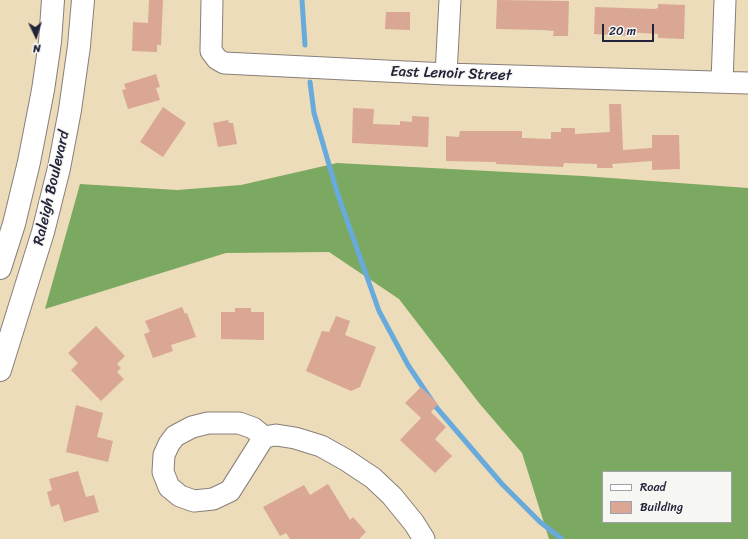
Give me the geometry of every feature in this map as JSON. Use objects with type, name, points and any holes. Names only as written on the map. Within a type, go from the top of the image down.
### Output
[{"type":"main road","name":"Raleigh Boulevard","points":[[0,268],[14,224],[34,140],[50,42],[53,0]]},
{"type":"main road","name":"Raleigh Boulevard","points":[[0,370],[43,232],[59,168],[71,103],[79,46],[83,0]]},
{"type":"street","name":"East Lenoir Street","points":[[212,0],[211,52],[217,59],[224,63],[446,74],[748,83]]},
{"type":"street","points":[[446,74],[450,0]]},
{"type":"street","points":[[722,82],[724,0]]},
{"type":"street","points":[[264,437],[253,428],[239,423],[208,423],[192,426],[175,436],[164,455],[163,472],[169,487],[180,496],[194,501],[213,499],[230,491],[264,437],[276,435],[295,438],[321,446],[373,478],[392,496],[414,523],[424,539]]},
{"type":"green space","points":[[337,163],[583,176],[748,188],[748,539],[549,539],[522,453],[479,403],[399,299],[329,252],[226,253],[45,309],[80,184],[177,190],[241,185]]},
{"type":"building","points":[[149,0],[163,0],[161,45],[157,45],[157,52],[132,51],[133,22],[148,23]]},
{"type":"building","points":[[497,0],[569,1],[568,36],[553,36],[554,31],[496,29]]},
{"type":"building","points":[[658,4],[685,5],[684,39],[658,38],[658,34],[626,32],[626,36],[594,34],[595,7],[655,9],[658,8]]},
{"type":"building","points":[[386,12],[410,12],[410,30],[385,29]]},
{"type":"building","points":[[156,74],[160,87],[156,88],[160,100],[128,109],[122,90],[126,89],[124,84]]},
{"type":"building","points":[[609,104],[621,104],[623,150],[652,148],[652,135],[679,135],[680,169],[652,170],[652,161],[612,164],[613,168],[597,168],[597,164],[564,163],[563,167],[496,164],[496,162],[446,161],[446,136],[459,137],[460,131],[522,131],[522,138],[551,139],[551,132],[561,132],[561,128],[575,128],[575,134],[610,132]]},
{"type":"building","points":[[163,107],[186,123],[163,157],[140,142]]},
{"type":"building","points":[[353,108],[374,109],[373,124],[400,125],[400,121],[412,122],[412,116],[429,117],[428,147],[352,143]]},
{"type":"building","points":[[228,120],[229,123],[233,123],[237,144],[218,147],[213,123]]},
{"type":"building","points":[[182,307],[185,314],[187,313],[196,337],[171,345],[173,351],[153,358],[144,334],[150,332],[145,321]]},
{"type":"building","points":[[235,308],[251,308],[251,312],[264,312],[264,340],[221,339],[221,312],[235,312]]},
{"type":"building","points":[[336,316],[350,321],[345,335],[376,347],[360,387],[351,391],[306,371],[322,331],[329,332]]},
{"type":"building","points":[[96,326],[125,356],[117,364],[121,368],[117,372],[124,379],[101,401],[71,370],[78,363],[68,353]]},
{"type":"building","points":[[421,387],[438,404],[431,412],[446,427],[435,439],[452,456],[435,473],[400,440],[421,418],[405,403]]},
{"type":"building","points":[[76,405],[103,413],[97,437],[113,441],[108,462],[66,452]]},
{"type":"building","points":[[78,471],[86,497],[94,495],[99,512],[64,522],[59,504],[51,507],[47,492],[52,490],[49,479]]},
{"type":"building","points":[[328,484],[350,520],[353,517],[366,532],[359,539],[290,539],[286,533],[280,536],[263,507],[304,485],[310,495]]},
{"type":"waterway","points":[[302,0],[305,45]]},
{"type":"waterway","points":[[310,82],[314,113],[337,192],[379,311],[408,365],[436,407],[502,484],[540,522],[562,539]]}]
